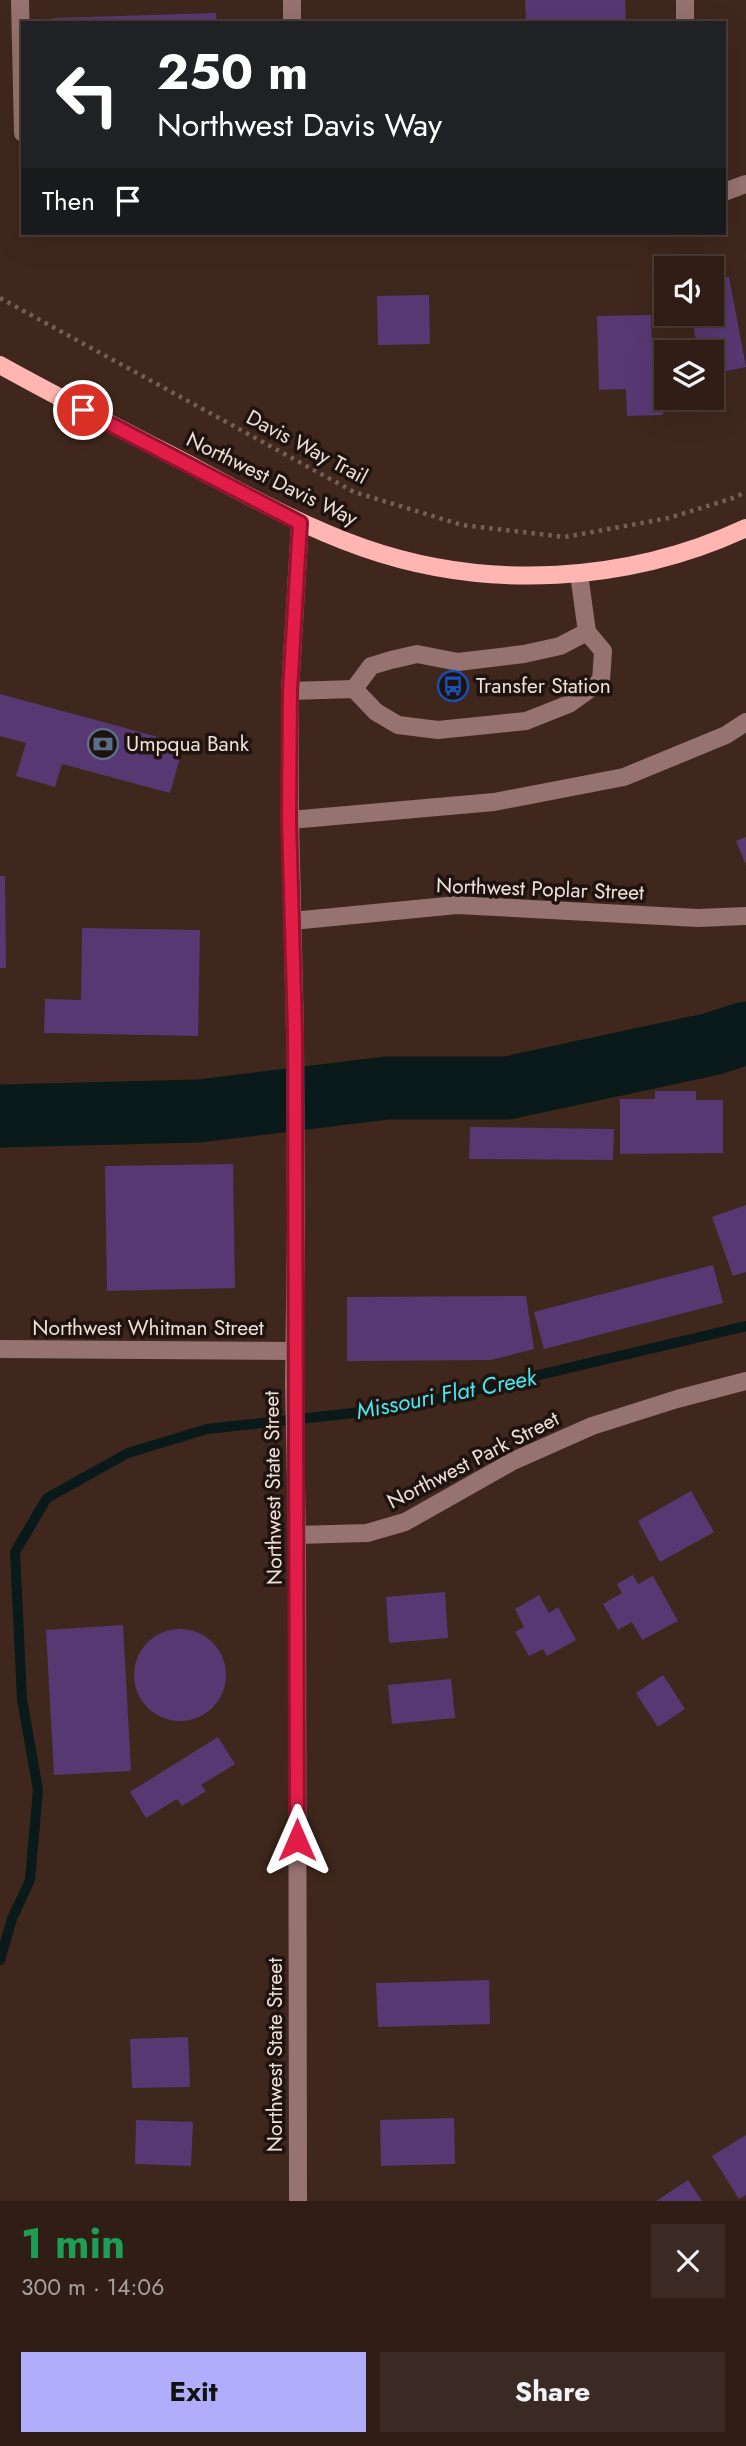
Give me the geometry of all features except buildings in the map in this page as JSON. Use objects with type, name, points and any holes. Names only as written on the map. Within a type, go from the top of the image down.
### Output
[{"type":"main road","name":"Northwest Davis Way","points":[[0,365],[300,523],[365,548],[429,565],[500,576],[579,575],[684,552],[746,528]]},
{"type":"street","points":[[20,0],[21,44]]},
{"type":"street","points":[[292,0],[292,21]]},
{"type":"street","points":[[685,0],[685,21]]},
{"type":"street","points":[[726,191],[746,184]]},
{"type":"street","name":"Northwest State Street","points":[[298,2201],[295,1032],[289,820],[290,691],[300,523]]},
{"type":"street","points":[[290,691],[354,689],[376,712],[398,725],[438,730],[526,721],[569,704],[601,681],[603,651],[587,632],[579,575]]},
{"type":"street","points":[[354,689],[371,666],[391,660],[417,654],[458,662],[524,654],[560,646],[587,632]]},
{"type":"street","points":[[289,820],[494,802],[624,777],[726,735],[746,722]]},
{"type":"street","name":"Northwest Poplar Street","points":[[292,921],[457,905],[698,918],[746,916]]},
{"type":"street","name":"Northwest Whitman Street","points":[[0,1349],[295,1351]]},
{"type":"street","name":"Northwest Park Street","points":[[297,1535],[367,1534],[405,1522],[513,1461],[592,1426],[746,1381]]},
{"type":"path","name":"Davis Way Trail","points":[[0,299],[354,492],[462,526],[565,537],[669,518],[746,492]]},
{"type":"waterway","points":[[0,1116],[199,1111],[387,1088],[507,1088],[712,1044],[746,1033]]},
{"type":"waterway","name":"Missouri Flat Creek","points":[[0,1960],[12,1919],[30,1880],[38,1790],[22,1699],[15,1552],[47,1498],[128,1453],[207,1429],[399,1408],[746,1326]]},
{"type":"place","name":"Transfer Station","points":[[453,686]]},
{"type":"place","name":"Umpqua Bank","points":[[103,744]]},
{"type":"route","points":[[83,410],[300,523],[290,691],[289,820],[295,1032],[297,1840]]}]
